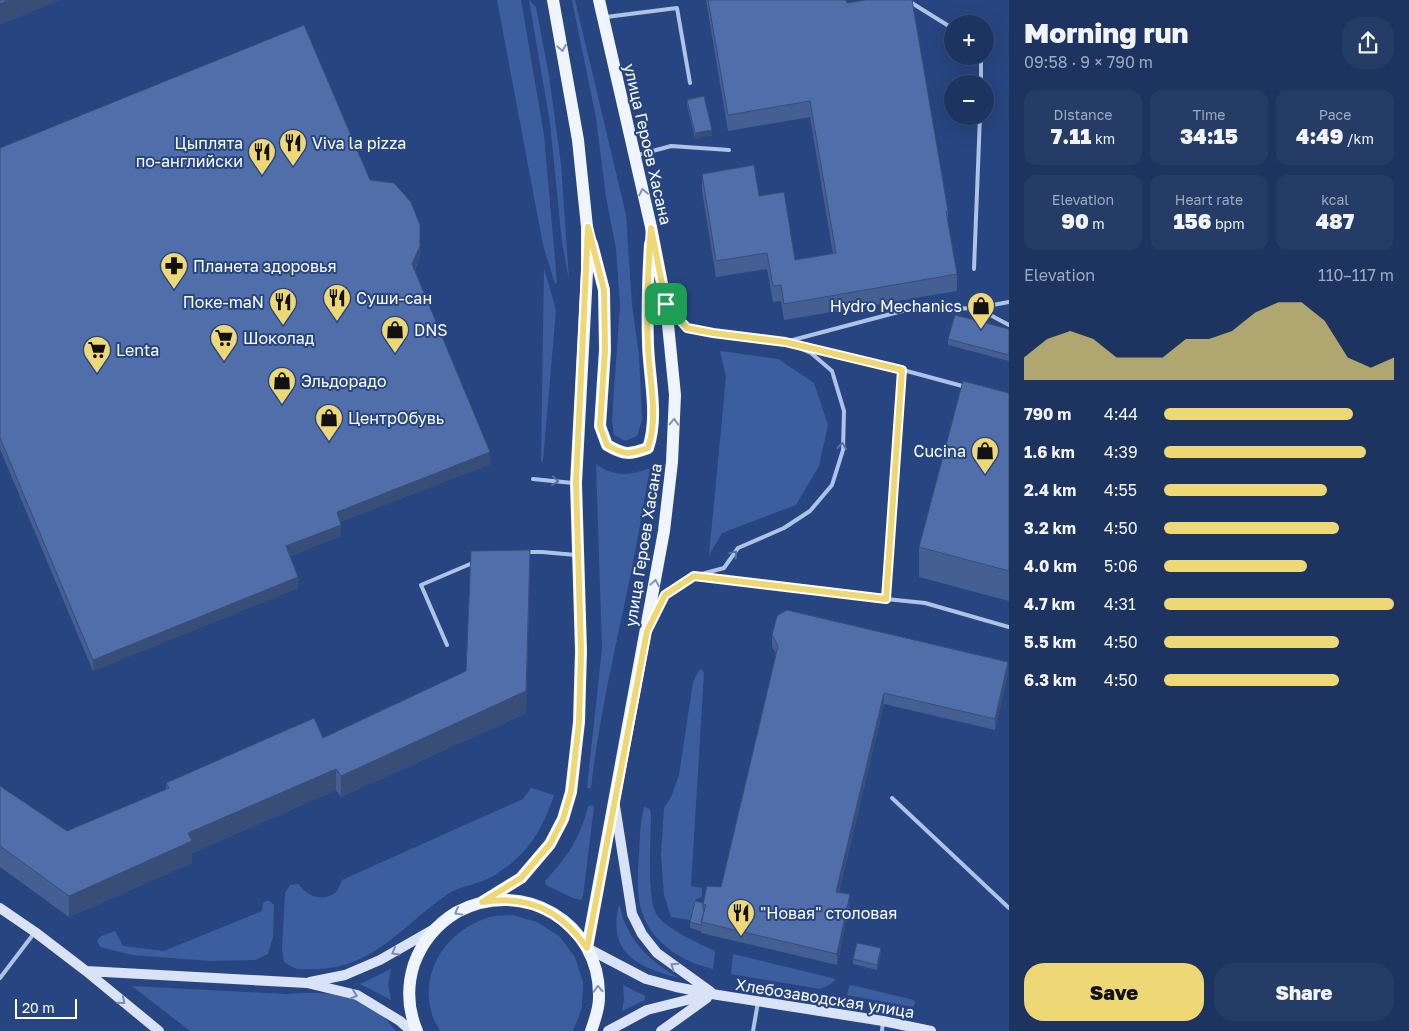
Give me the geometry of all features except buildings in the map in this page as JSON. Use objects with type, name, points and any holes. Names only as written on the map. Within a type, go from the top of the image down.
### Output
[{"type":"main road","points":[[554,0],[578,140],[588,227],[604,290],[605,350],[600,426],[607,445],[621,453],[648,448],[653,434],[647,287],[651,228]]},
{"type":"main road","name":"улица Героев Хасана","points":[[587,948],[664,531],[672,462],[675,395],[666,304],[651,228],[599,0]]},
{"type":"main road","points":[[307,983],[345,975],[380,960],[437,927],[450,916],[482,902],[521,878],[550,844],[563,819],[571,792],[579,722],[581,651],[576,483],[588,227]]},
{"type":"main road","points":[[614,800],[632,914],[642,934],[657,953],[714,994]]},
{"type":"main road","points":[[482,902],[517,900],[534,904],[550,911],[577,934],[590,954],[598,981],[599,998],[591,1031]]},
{"type":"main road","points":[[0,908],[86,971],[159,1031]]},
{"type":"main road","points":[[417,1031],[410,1007],[409,990],[412,972],[421,948],[437,927]]},
{"type":"main road","name":"Хлебозаводская улица","points":[[587,948],[646,979],[882,1026],[931,1031]]},
{"type":"main road","points":[[86,971],[307,983],[357,995],[400,1021],[411,1031]]},
{"type":"main road","points":[[608,1031],[648,1010],[714,994]]},
{"type":"main road","points":[[661,1031],[714,994]]},
{"type":"lane","points":[[908,0],[944,23]]},
{"type":"lane","points":[[603,18],[677,8],[690,83]]},
{"type":"lane","points":[[974,269],[980,125]]},
{"type":"lane","points":[[635,156],[671,146],[729,150]]},
{"type":"lane","points":[[785,342],[906,310],[977,308],[1009,302]]},
{"type":"lane","points":[[666,304],[687,328],[785,342],[973,389]]},
{"type":"lane","points":[[977,308],[1009,325]]},
{"type":"lane","points":[[647,631],[665,595],[694,576],[724,568],[738,548],[784,528],[810,511],[832,485],[843,450],[844,411],[832,371],[811,353],[785,342]]},
{"type":"lane","points":[[886,599],[902,370]]},
{"type":"lane","points":[[533,479],[576,483]]},
{"type":"lane","points":[[521,553],[542,552],[578,556]]},
{"type":"lane","points":[[447,645],[421,585],[482,558]]},
{"type":"lane","points":[[694,576],[926,604],[1009,627]]},
{"type":"lane","points":[[892,798],[1009,908]]},
{"type":"lane","points":[[0,978],[35,932]]},
{"type":"lane","points":[[753,1031],[758,1002]]},
{"type":"shaded area","points":[[497,0],[521,0],[544,135],[557,283],[555,284],[543,245]]},
{"type":"shaded area","points":[[529,0],[536,7],[549,76],[561,164],[569,280],[562,243],[550,123]]},
{"type":"shaded area","points":[[572,0],[575,0],[626,215],[632,305],[639,355],[642,420],[637,436],[625,441],[614,435],[612,420],[620,305],[616,248],[606,197],[596,118]]},
{"type":"shaded area","points":[[544,268],[556,310],[543,461],[541,462]]},
{"type":"shaded area","points":[[720,351],[778,359],[814,383],[828,425],[819,466],[796,505],[722,533],[709,555],[726,377]]},
{"type":"shaded area","points":[[596,464],[609,471],[622,474],[635,473],[650,468],[605,697],[591,788],[587,788],[602,648]]},
{"type":"shaded area","points":[[700,669],[704,672],[691,886],[702,888],[702,897],[696,899],[690,920],[671,917],[664,895],[661,855],[664,808],[671,797],[679,775],[693,682]]},
{"type":"shaded area","points":[[531,788],[554,795],[534,839],[519,856],[503,869],[480,882],[451,892],[389,941],[355,961],[336,967],[315,969],[298,969],[284,962],[282,949],[285,893],[290,885],[299,884],[302,889],[316,897],[332,895],[337,891],[342,880],[523,799]]},
{"type":"shaded area","points":[[591,805],[594,807],[581,900],[546,885],[545,881],[572,847],[581,829],[588,807]]},
{"type":"shaded area","points":[[644,807],[650,809],[651,816],[650,882],[651,896],[657,915],[668,926],[684,936],[715,951],[713,969],[688,960],[665,946],[648,926],[642,914],[639,900],[638,876],[640,830]]},
{"type":"shaded area","points":[[270,901],[274,905],[273,937],[268,954],[255,960],[211,961],[132,955],[100,947],[97,941],[101,936],[115,931],[123,946],[164,951],[262,911],[263,903]]},
{"type":"shaded area","points":[[619,905],[624,921],[635,941],[654,961],[679,978],[651,969],[629,956],[622,947],[618,936],[616,922]]},
{"type":"shaded area","points":[[513,915],[537,922],[559,936],[575,957],[583,982],[582,1008],[573,1031],[440,1031],[433,1016],[429,998],[429,983],[433,968],[440,955],[460,932],[473,924],[490,917]]},
{"type":"shaded area","points":[[733,954],[836,979],[828,986],[820,989],[731,974]]},
{"type":"shaded area","points":[[391,969],[388,984],[391,1000],[360,984]]},
{"type":"shaded area","points":[[623,985],[645,996],[645,1000],[622,1011],[624,1000]]},
{"type":"shaded area","points":[[851,985],[914,1000],[915,1004],[913,1007],[847,995]]},
{"type":"shaded area","points":[[132,986],[287,994],[322,993],[346,996],[368,1004],[380,1013],[396,1031],[190,1031]]},
{"type":"place","name":"Viva la pizza","points":[[293,167]]},
{"type":"place","name":"Цыплята по-английски","points":[[262,176]]},
{"type":"place","name":"Планета здоровья","points":[[174,290]]},
{"type":"place","name":"Суши-сан","points":[[337,322]]},
{"type":"place","name":"Поке-maN","points":[[283,326]]},
{"type":"place","name":"Hydro Mechanics","points":[[981,330]]},
{"type":"place","name":"DNS","points":[[395,354]]},
{"type":"place","name":"Шоколад","points":[[224,362]]},
{"type":"place","name":"Lenta","points":[[97,374]]},
{"type":"place","name":"Эльдорадо","points":[[282,405]]},
{"type":"place","name":"ЦентрОбувь","points":[[329,442]]},
{"type":"place","name":"Cucina","points":[[985,475]]},
{"type":"place","name":"\"Новая\" столовая","points":[[741,937]]},
{"type":"route","points":[[588,227],[604,290],[605,350],[600,426],[607,445],[621,453],[648,448],[653,434],[647,287],[651,228],[666,304],[687,328],[785,342],[902,370],[886,599],[694,576],[665,595],[647,631],[587,948],[564,921],[550,911],[534,904],[517,900],[482,902],[521,878],[550,844],[563,819],[571,792],[579,722],[581,651],[576,483],[588,227]]}]
